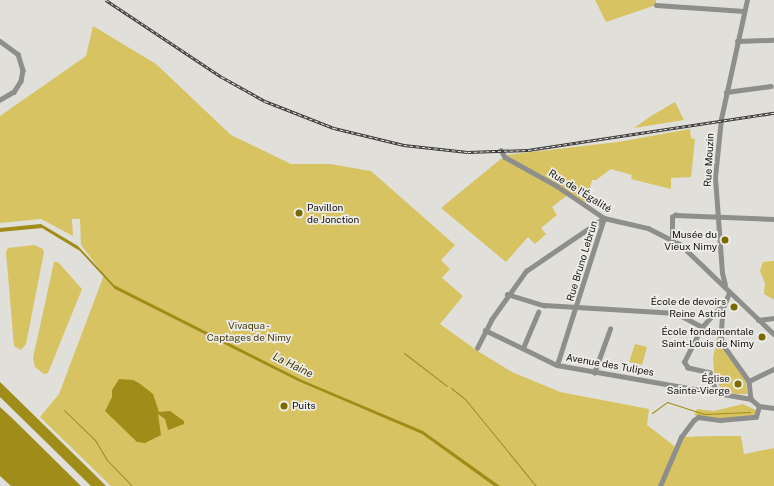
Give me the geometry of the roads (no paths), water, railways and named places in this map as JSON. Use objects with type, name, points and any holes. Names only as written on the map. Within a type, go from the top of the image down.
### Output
[{"type":"street","name":"Rue Mouzin","points":[[729,294],[722,273],[715,177],[720,121],[746,0]]},
{"type":"street","points":[[656,5],[744,11]]},
{"type":"street","points":[[737,41],[774,40]]},
{"type":"street","points":[[0,41],[18,54],[22,70],[21,81],[14,92],[0,100]]},
{"type":"street","points":[[726,92],[771,86]]},
{"type":"street","name":"Rue de l'Égalité","points":[[501,150],[505,157],[557,186],[604,218],[648,228],[672,239],[689,251],[724,283],[729,294],[774,334]]},
{"type":"street","points":[[672,239],[674,215],[774,219]]},
{"type":"street","points":[[477,348],[508,294],[526,271],[604,218]]},
{"type":"street","name":"Rue Bruno Lebrun","points":[[557,365],[604,218]]},
{"type":"street","points":[[508,294],[540,304],[576,308],[676,313],[702,327]]},
{"type":"street","points":[[716,393],[710,373],[685,366],[702,327],[726,300],[729,294]]},
{"type":"street","points":[[726,300],[721,337],[724,346],[749,381],[751,399],[758,411]]},
{"type":"street","points":[[523,348],[538,312]]},
{"type":"street","points":[[758,320],[774,318]]},
{"type":"street","points":[[594,373],[610,329]]},
{"type":"street","name":"Avenue des Tulipes","points":[[486,330],[557,365],[594,373],[751,399]]},
{"type":"street","points":[[749,381],[774,369]]},
{"type":"street","points":[[660,486],[681,437],[698,417],[720,420],[774,408]]},
{"type":"waterway","points":[[404,353],[447,386]]},
{"type":"waterway","points":[[451,388],[465,399],[536,486]]},
{"type":"waterway","points":[[652,413],[667,402],[704,414],[750,412]]},
{"type":"waterway","points":[[64,410],[95,440],[107,460],[132,486]]},
{"type":"railway","points":[[106,0],[222,77],[265,101],[334,128],[404,145],[468,152],[528,150],[774,113]]},
{"type":"place","name":"Pavillon de Jonction","points":[[299,213]]},
{"type":"place","name":"Musée du Vieux Nimy","points":[[725,240]]},
{"type":"place","name":"École de devoirs Reine Astrid","points":[[734,307]]},
{"type":"place","name":"École fondamentale Saint-Louis de Nimy","points":[[762,337]]},
{"type":"place","name":"Église Sainte-Vierge","points":[[738,384]]},
{"type":"place","name":"Puits","points":[[284,406]]},
{"type":"park label","name":"Vivaqua - Captages de Nimy","points":[[249,330]]},
{"type":"water label","name":"La Haine","points":[[293,365]]}]
